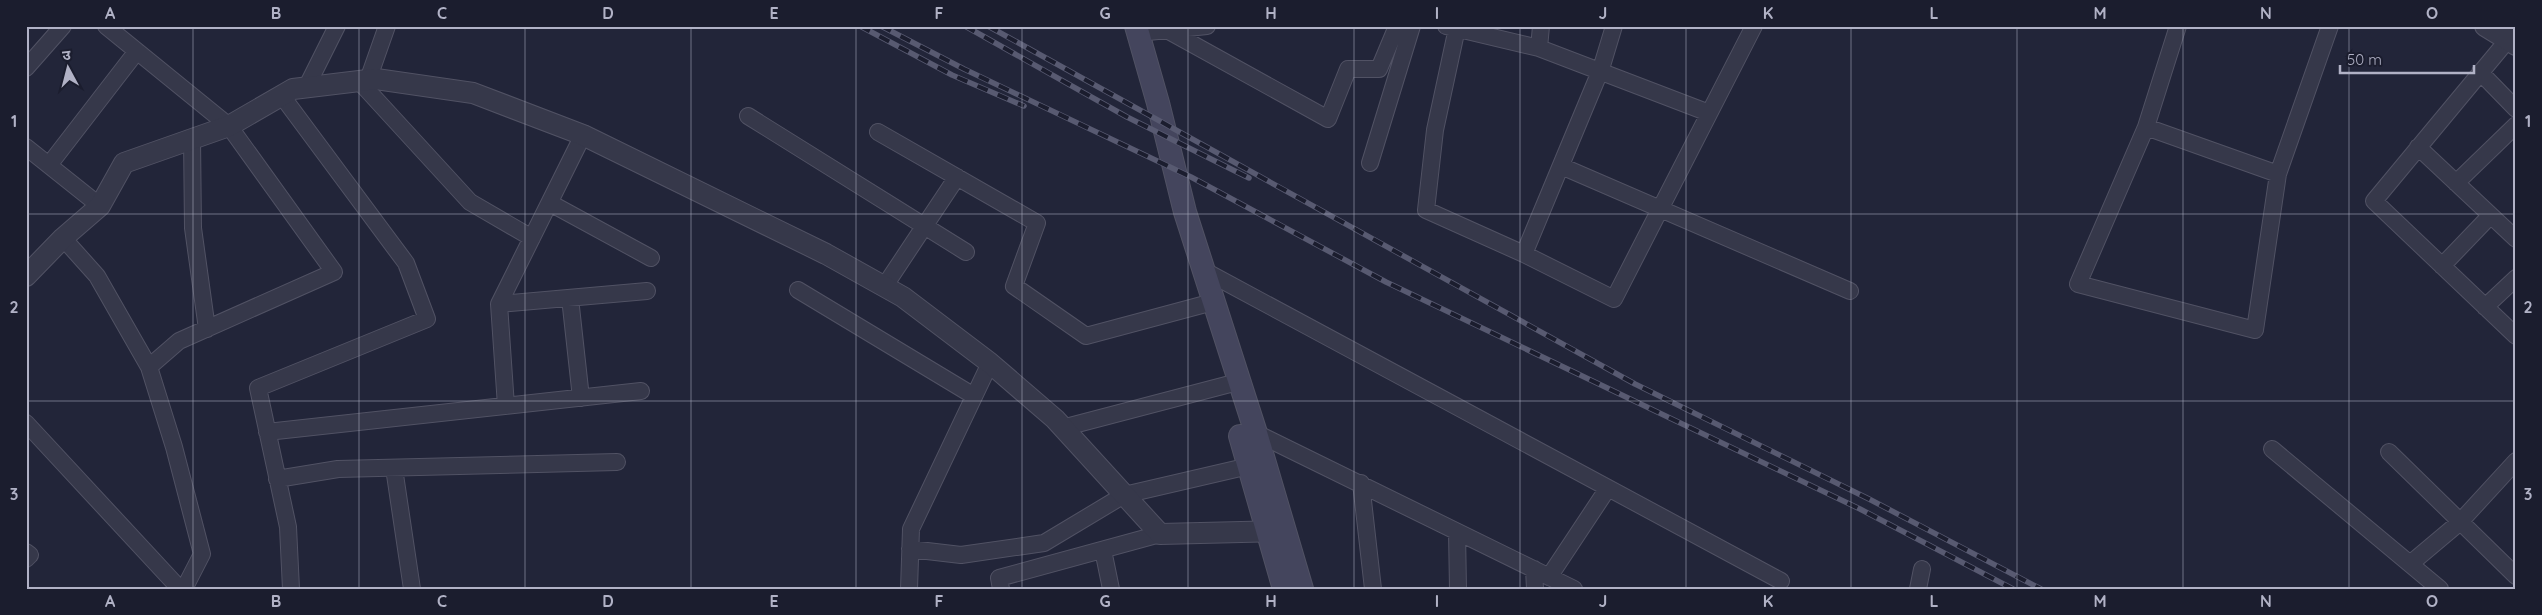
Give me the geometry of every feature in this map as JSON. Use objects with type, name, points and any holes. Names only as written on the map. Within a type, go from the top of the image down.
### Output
[{"type":"main road","points":[[1137,30],[1158,103],[1184,212],[1256,434],[1276,532],[1284,589]]},
{"type":"main road","points":[[1214,307],[1240,435],[1249,466],[1302,589]]},
{"type":"street","points":[[26,68],[63,26]]},
{"type":"street","points":[[106,26],[229,126],[334,272],[179,341],[149,367]]},
{"type":"street","points":[[306,88],[337,26]]},
{"type":"street","points":[[364,80],[387,26]]},
{"type":"street","points":[[1137,30],[1167,30],[1208,26]]},
{"type":"street","points":[[1167,30],[1328,119],[1348,69],[1380,69],[1397,26]]},
{"type":"street","points":[[1370,163],[1412,26]]},
{"type":"street","points":[[1539,48],[1541,26]]},
{"type":"street","points":[[1524,254],[1601,70],[1614,26]]},
{"type":"street","points":[[1710,113],[1539,48],[1451,27],[1434,130],[1426,210],[1524,254],[1614,299],[1710,113],[1754,26]]},
{"type":"street","points":[[2178,26],[2146,127],[2078,284],[2255,330],[2278,174],[2330,26]]},
{"type":"street","points":[[2485,26],[2513,38],[2480,72],[2374,200],[2516,336]]},
{"type":"street","points":[[49,165],[137,51]]},
{"type":"street","points":[[2480,72],[2516,109]]},
{"type":"street","points":[[26,276],[63,238],[100,206],[124,163],[229,126],[293,89],[376,79],[473,94],[583,135],[826,254],[903,297],[990,363],[1062,428],[1160,534]]},
{"type":"street","points":[[364,80],[470,202],[532,238]]},
{"type":"street","points":[[282,96],[406,263],[427,319],[258,388],[288,527],[291,589]]},
{"type":"street","points":[[748,116],[966,252]]},
{"type":"street","points":[[2456,183],[2516,126]]},
{"type":"street","points":[[2146,127],[2278,174]]},
{"type":"street","points":[[878,132],[1037,223],[1014,286],[1086,336],[1214,307]]},
{"type":"street","points":[[506,406],[499,304],[583,135]]},
{"type":"street","points":[[192,138],[193,228],[207,329]]},
{"type":"street","points":[[26,147],[100,206]]},
{"type":"street","points":[[2418,148],[2516,239]]},
{"type":"street","points":[[1561,166],[1850,291]]},
{"type":"street","points":[[884,287],[957,177]]},
{"type":"street","points":[[550,203],[651,258]]},
{"type":"street","points":[[2442,266],[2490,216]]},
{"type":"street","points":[[63,238],[97,276],[149,367],[174,447],[202,554],[184,589]]},
{"type":"street","points":[[1202,270],[1781,581]]},
{"type":"street","points":[[2485,307],[2516,278]]},
{"type":"street","points":[[798,290],[974,396]]},
{"type":"street","points":[[499,304],[647,291]]},
{"type":"street","points":[[570,298],[581,398]]},
{"type":"street","points":[[909,589],[911,529],[990,363]]},
{"type":"street","points":[[1062,428],[1230,384]]},
{"type":"street","points":[[267,432],[641,391]]},
{"type":"street","points":[[26,423],[180,589]]},
{"type":"street","points":[[1256,434],[1361,483],[1574,589]]},
{"type":"street","points":[[2272,450],[2440,589]]},
{"type":"street","points":[[2389,452],[2516,576]]},
{"type":"street","points":[[2410,564],[2460,522],[2516,461]]},
{"type":"street","points":[[278,479],[338,469],[618,462]]},
{"type":"street","points":[[910,549],[961,555],[1044,543],[1124,495],[1249,466]]},
{"type":"street","points":[[394,468],[412,589]]},
{"type":"street","points":[[1361,483],[1373,589]]},
{"type":"street","points":[[1549,577],[1608,488]]},
{"type":"street","points":[[1001,589],[999,578],[1160,534],[1276,532]]},
{"type":"street","points":[[1457,532],[1458,589]]},
{"type":"street","points":[[1103,550],[1111,589]]},
{"type":"street","points":[[26,552],[30,555],[26,559]]},
{"type":"street","points":[[1534,569],[1535,589]]},
{"type":"street","points":[[1918,589],[1922,569]]},
{"type":"railway","points":[[860,26],[952,75],[1024,106]]},
{"type":"railway","points":[[881,26],[964,69],[1191,177],[1386,282],[1860,509],[2013,589]]},
{"type":"railway","points":[[965,26],[1127,117],[1249,178]]},
{"type":"railway","points":[[988,26],[1635,384],[1869,499],[2041,589]]}]
